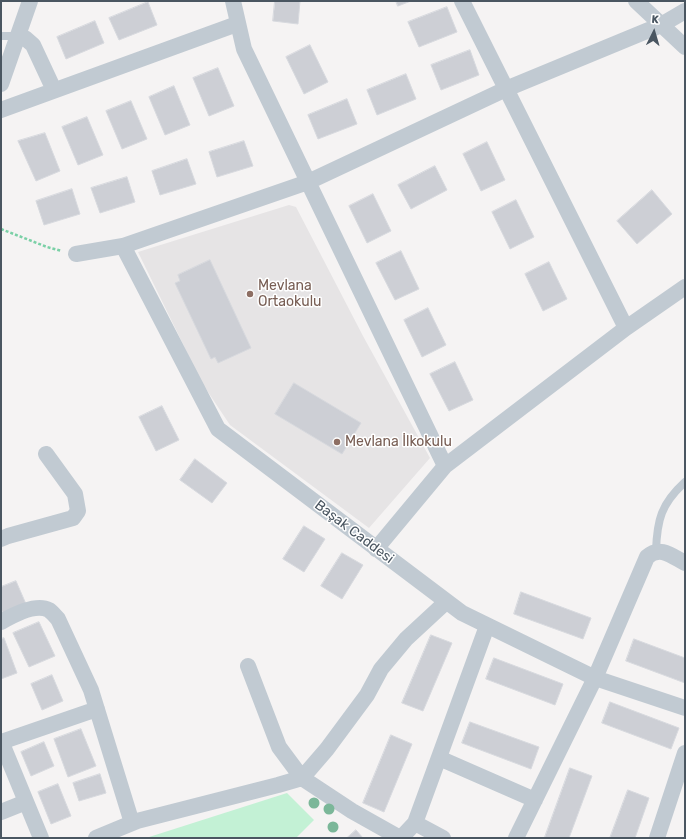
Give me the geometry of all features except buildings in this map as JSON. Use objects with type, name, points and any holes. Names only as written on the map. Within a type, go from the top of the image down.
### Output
[{"type":"street","points":[[1,84],[30,1]]},
{"type":"street","points":[[233,1],[244,50],[446,466]]},
{"type":"street","points":[[462,1],[626,328]]},
{"type":"street","points":[[636,1],[685,47]]},
{"type":"street","points":[[76,254],[123,246],[308,182],[506,89],[661,25],[685,11]]},
{"type":"street","points":[[1,110],[238,24]]},
{"type":"street","points":[[19,36],[25,38],[33,45],[54,90]]},
{"type":"street","name":"Başak Caddesi","points":[[123,246],[218,430],[462,614],[595,678],[685,708]]},
{"type":"street","points":[[376,549],[446,466],[626,328],[685,287]]},
{"type":"street","points":[[1,539],[74,518],[78,511],[75,494],[46,454]]},
{"type":"street","points":[[516,838],[595,678],[647,557],[656,551],[666,552],[685,563]]},
{"type":"street","points":[[96,838],[132,823],[278,786],[302,778],[327,749],[367,695],[381,669],[406,639],[446,602]]},
{"type":"street","points":[[1,622],[14,615],[39,608],[50,610],[58,619],[91,690],[132,823]]},
{"type":"street","points":[[248,666],[279,747],[302,778],[352,811],[401,838],[415,823],[487,626]]},
{"type":"street","points":[[41,838],[1,742],[97,709]]},
{"type":"street","points":[[657,838],[685,753]]},
{"type":"street","points":[[439,758],[535,800]]},
{"type":"street","points":[[1,812],[26,802]]},
{"type":"street","points":[[415,823],[443,838]]},
{"type":"lane","points":[[1,36],[19,36]]},
{"type":"lane","points":[[656,551],[657,532],[661,514],[673,493],[685,482]]},
{"type":"path","points":[[1,229],[47,247],[76,254]]},
{"type":"shaded area","points":[[289,205],[296,207],[363,336],[430,458],[369,528],[230,425],[202,383],[138,252]]},
{"type":"green space","points":[[287,793],[314,820],[296,838],[146,838]]},
{"type":"place","name":"Mevlana Ortaokulu","points":[[250,294]]},
{"type":"place","name":"Mevlana İlkokulu","points":[[337,442]]}]
